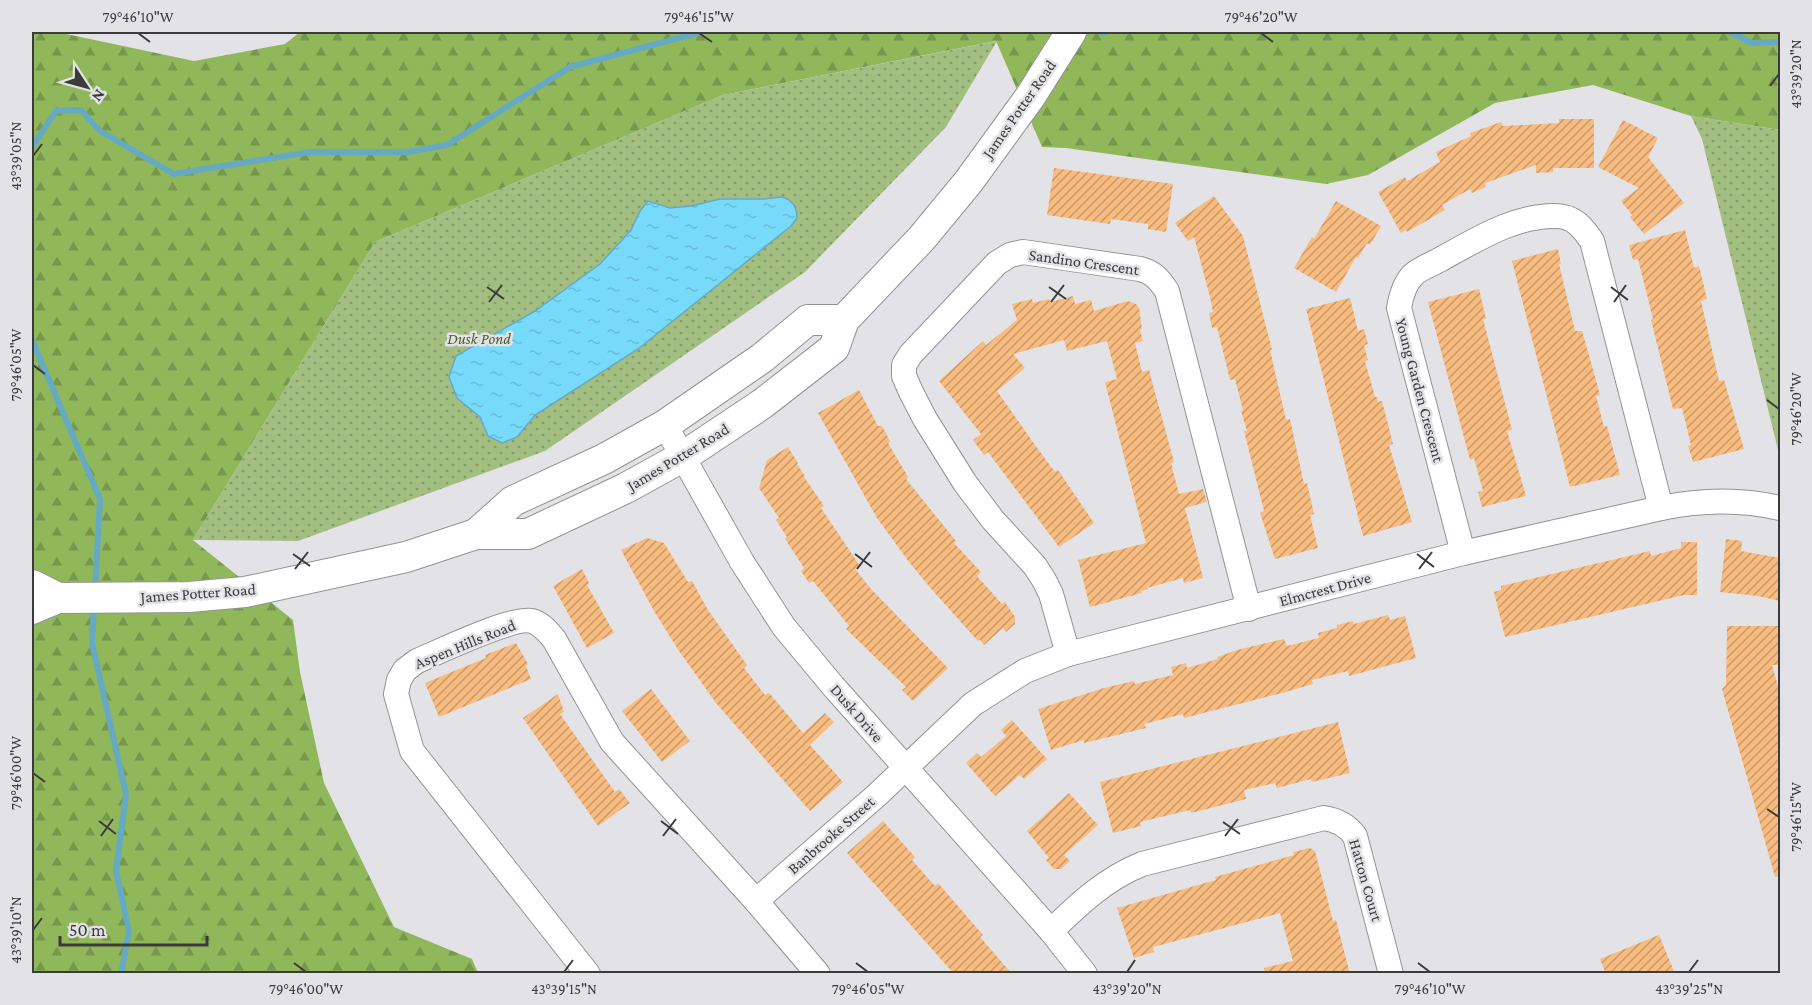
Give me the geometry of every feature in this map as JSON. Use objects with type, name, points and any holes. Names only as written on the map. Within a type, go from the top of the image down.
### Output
[{"type":"main road","name":"James Potter Road","points":[[32,585],[55,602],[189,597],[245,592],[406,557],[476,534],[528,534],[586,508],[684,456],[762,404],[834,348],[844,320],[929,230],[969,181],[1030,97],[1071,32]]},
{"type":"main road","name":"James Potter Road","points":[[476,534],[513,501],[604,459],[665,425],[762,358],[808,320],[844,320]]},
{"type":"street","name":"Young Garden Crescent","points":[[1463,553],[1399,308],[1403,289],[1413,274],[1496,229],[1533,219],[1557,215],[1574,220],[1583,227],[1592,241],[1661,508]]},
{"type":"street","name":"Sandino Crescent","points":[[1068,654],[1051,594],[1044,580],[965,483],[925,419],[903,376],[904,365],[911,354],[997,263],[1010,255],[1023,252],[1140,269],[1150,272],[1160,280],[1167,291],[1249,609]]},
{"type":"street","name":"Dusk Drive","points":[[665,425],[742,562],[784,627],[905,768],[1051,931],[1085,974]]},
{"type":"street","name":"Elmcrest Drive","points":[[905,768],[962,713],[985,695],[1025,671],[1068,654],[1463,553],[1661,508],[1712,502],[1756,504],[1780,508]]},
{"type":"street","name":"Aspen Hills Road","points":[[588,974],[412,752],[396,694],[399,680],[405,669],[417,661],[514,621],[532,621],[545,628],[554,639],[612,742],[756,901],[818,974]]},
{"type":"street","name":"Banbrooke Street","points":[[756,901],[905,768]]},
{"type":"street","name":"Hatton Court","points":[[1051,931],[1083,900],[1108,881],[1133,868],[1324,818],[1334,819],[1350,829],[1355,836],[1391,974]]},
{"type":"green space","points":[[32,32],[57,32],[194,61],[285,44],[300,32],[1780,32],[1780,130],[1691,116],[1593,85],[1495,103],[1368,175],[1326,184],[1066,148],[1042,147],[996,41],[723,95],[375,242],[193,540],[293,620],[300,672],[324,783],[394,927],[472,959],[478,973],[32,973]]},
{"type":"green space","name":"Dusk Pond","points":[[997,41],[946,127],[805,272],[545,451],[298,541],[193,540],[375,242],[723,95]]},
{"type":"green space","points":[[1691,116],[1780,130],[1780,458],[1702,139]]},
{"type":"water","points":[[782,197],[792,202],[796,210],[797,218],[791,226],[638,349],[535,415],[517,437],[502,443],[488,436],[480,417],[457,398],[449,377],[456,356],[535,311],[600,264],[631,230],[640,211],[648,201],[670,208],[720,199]]},
{"type":"building","points":[[1559,119],[1594,119],[1594,168],[1553,168],[1553,172],[1536,173],[1536,165],[1485,183],[1486,187],[1472,193],[1470,189],[1442,205],[1445,210],[1407,232],[1406,230],[1401,233],[1378,192],[1405,177],[1407,181],[1440,162],[1436,152],[1471,136],[1470,133],[1501,122],[1503,126],[1559,123]]},
{"type":"building","points":[[1623,120],[1658,138],[1648,157],[1684,203],[1644,234],[1621,201],[1639,188],[1598,167]]},
{"type":"building","points":[[1054,168],[1173,184],[1166,232],[1148,229],[1148,224],[1111,219],[1110,224],[1047,215]]},
{"type":"building","points":[[1214,196],[1243,236],[1272,350],[1270,350],[1286,420],[1290,419],[1304,484],[1307,483],[1314,514],[1310,515],[1318,548],[1275,559],[1260,513],[1264,511],[1244,431],[1247,431],[1241,411],[1243,410],[1235,379],[1230,380],[1217,327],[1212,328],[1209,313],[1213,312],[1194,237],[1188,241],[1175,223]]},
{"type":"building","points":[[1336,201],[1381,226],[1370,245],[1367,243],[1358,258],[1356,257],[1336,292],[1294,268]]},
{"type":"building","points":[[1685,230],[1694,268],[1699,266],[1707,299],[1701,301],[1719,381],[1724,380],[1744,449],[1693,462],[1682,408],[1673,409],[1638,259],[1633,260],[1629,245]]},
{"type":"building","points":[[1558,249],[1561,264],[1559,264],[1575,331],[1582,331],[1600,395],[1596,396],[1604,427],[1607,426],[1620,475],[1570,487],[1512,261]]},
{"type":"building","points":[[1479,289],[1486,319],[1483,319],[1512,430],[1507,431],[1526,496],[1482,507],[1478,492],[1483,491],[1474,458],[1470,460],[1428,302]]},
{"type":"building","points":[[1073,296],[1075,304],[1091,300],[1094,311],[1128,301],[1139,308],[1143,341],[1135,343],[1142,372],[1149,370],[1174,462],[1171,463],[1179,494],[1203,489],[1207,502],[1185,508],[1203,578],[1184,583],[1183,578],[1147,588],[1141,591],[1142,593],[1090,607],[1078,560],[1146,543],[1105,382],[1117,379],[1107,341],[1067,351],[1064,340],[1013,354],[1025,368],[997,391],[1055,472],[1058,470],[1094,523],[1059,547],[988,452],[984,455],[973,440],[981,434],[939,381],[983,341],[986,345],[1017,320],[1012,304],[1032,299],[1033,303],[1049,299],[1050,302]]},
{"type":"building","points":[[1350,298],[1358,331],[1364,329],[1368,344],[1364,345],[1368,360],[1365,361],[1375,397],[1378,402],[1382,401],[1393,444],[1389,445],[1412,522],[1363,536],[1306,309]]},
{"type":"building","points":[[859,390],[878,426],[882,426],[890,441],[888,443],[908,477],[906,479],[956,541],[954,543],[981,572],[977,576],[1002,604],[1005,602],[1015,617],[1015,624],[1006,632],[1003,628],[984,645],[933,591],[877,518],[818,413]]},
{"type":"building","points":[[788,447],[804,477],[824,506],[821,508],[860,566],[855,569],[871,589],[948,668],[913,701],[902,690],[906,687],[846,629],[849,626],[813,581],[809,583],[801,571],[804,568],[776,520],[779,518],[759,488],[767,460]]},
{"type":"building","points":[[647,538],[664,543],[688,582],[692,581],[708,610],[747,665],[744,668],[765,695],[770,694],[803,733],[825,713],[834,722],[810,745],[843,782],[810,811],[716,703],[654,611],[621,550]]},
{"type":"building","points":[[1726,539],[1742,541],[1741,551],[1780,558],[1780,601],[1720,592]]},
{"type":"building","points":[[1681,542],[1697,542],[1697,595],[1684,595],[1505,637],[1494,592],[1501,590],[1501,586],[1650,551],[1651,556],[1681,548]]},
{"type":"building","points":[[582,569],[589,583],[587,585],[614,633],[587,648],[553,586]]},
{"type":"building","points":[[1388,615],[1390,620],[1405,616],[1416,658],[1349,676],[1348,671],[1312,680],[1313,684],[1282,693],[1184,718],[1183,714],[1144,724],[1146,728],[1084,743],[1084,740],[1051,750],[1038,709],[1104,688],[1134,681],[1135,684],[1173,675],[1171,667],[1186,663],[1187,668],[1218,659],[1217,657],[1237,650],[1284,639],[1287,646],[1319,638],[1318,633],[1337,628],[1337,625],[1353,621],[1354,624]]},
{"type":"building","points":[[1727,626],[1780,626],[1780,665],[1772,665],[1780,698],[1780,876],[1775,877],[1722,689],[1726,685]]},
{"type":"building","points":[[516,643],[528,664],[526,666],[531,679],[439,717],[425,683]]},
{"type":"building","points":[[651,689],[690,741],[662,762],[622,711]]},
{"type":"building","points":[[558,694],[564,712],[560,714],[615,792],[619,789],[630,803],[598,826],[523,718]]},
{"type":"building","points":[[1012,720],[1047,759],[1024,779],[1020,775],[995,796],[966,763],[977,753],[981,757],[1006,736],[1001,730]]},
{"type":"building","points":[[1338,722],[1350,773],[1312,782],[1311,779],[1277,788],[1275,783],[1244,790],[1246,799],[1191,813],[1190,810],[1140,822],[1141,826],[1113,833],[1100,782]]},
{"type":"building","points":[[1069,793],[1098,825],[1064,855],[1070,861],[1061,869],[1054,869],[1046,860],[1049,858],[1027,831]]},
{"type":"building","points":[[883,821],[915,857],[912,860],[935,886],[938,883],[983,935],[980,937],[1012,974],[954,974],[847,853]]},
{"type":"building","points":[[1310,848],[1315,851],[1333,921],[1336,920],[1350,974],[1265,974],[1264,968],[1293,961],[1280,913],[1153,947],[1154,952],[1134,958],[1117,908],[1216,880],[1215,877],[1294,855],[1293,852]]},
{"type":"building","points":[[1659,935],[1675,974],[1606,974],[1600,959]]},
{"type":"waterway","points":[[32,147],[56,111],[81,110],[100,131],[174,174],[310,152],[408,152],[447,145],[570,67],[701,32]]},
{"type":"waterway","points":[[1101,32],[1106,32]]},
{"type":"waterway","points":[[1730,32],[1752,43],[1780,42]]},
{"type":"waterway","points":[[32,340],[100,499],[95,590]]},
{"type":"waterway","points":[[94,606],[92,643],[126,794],[116,871],[129,931],[121,974]]}]
